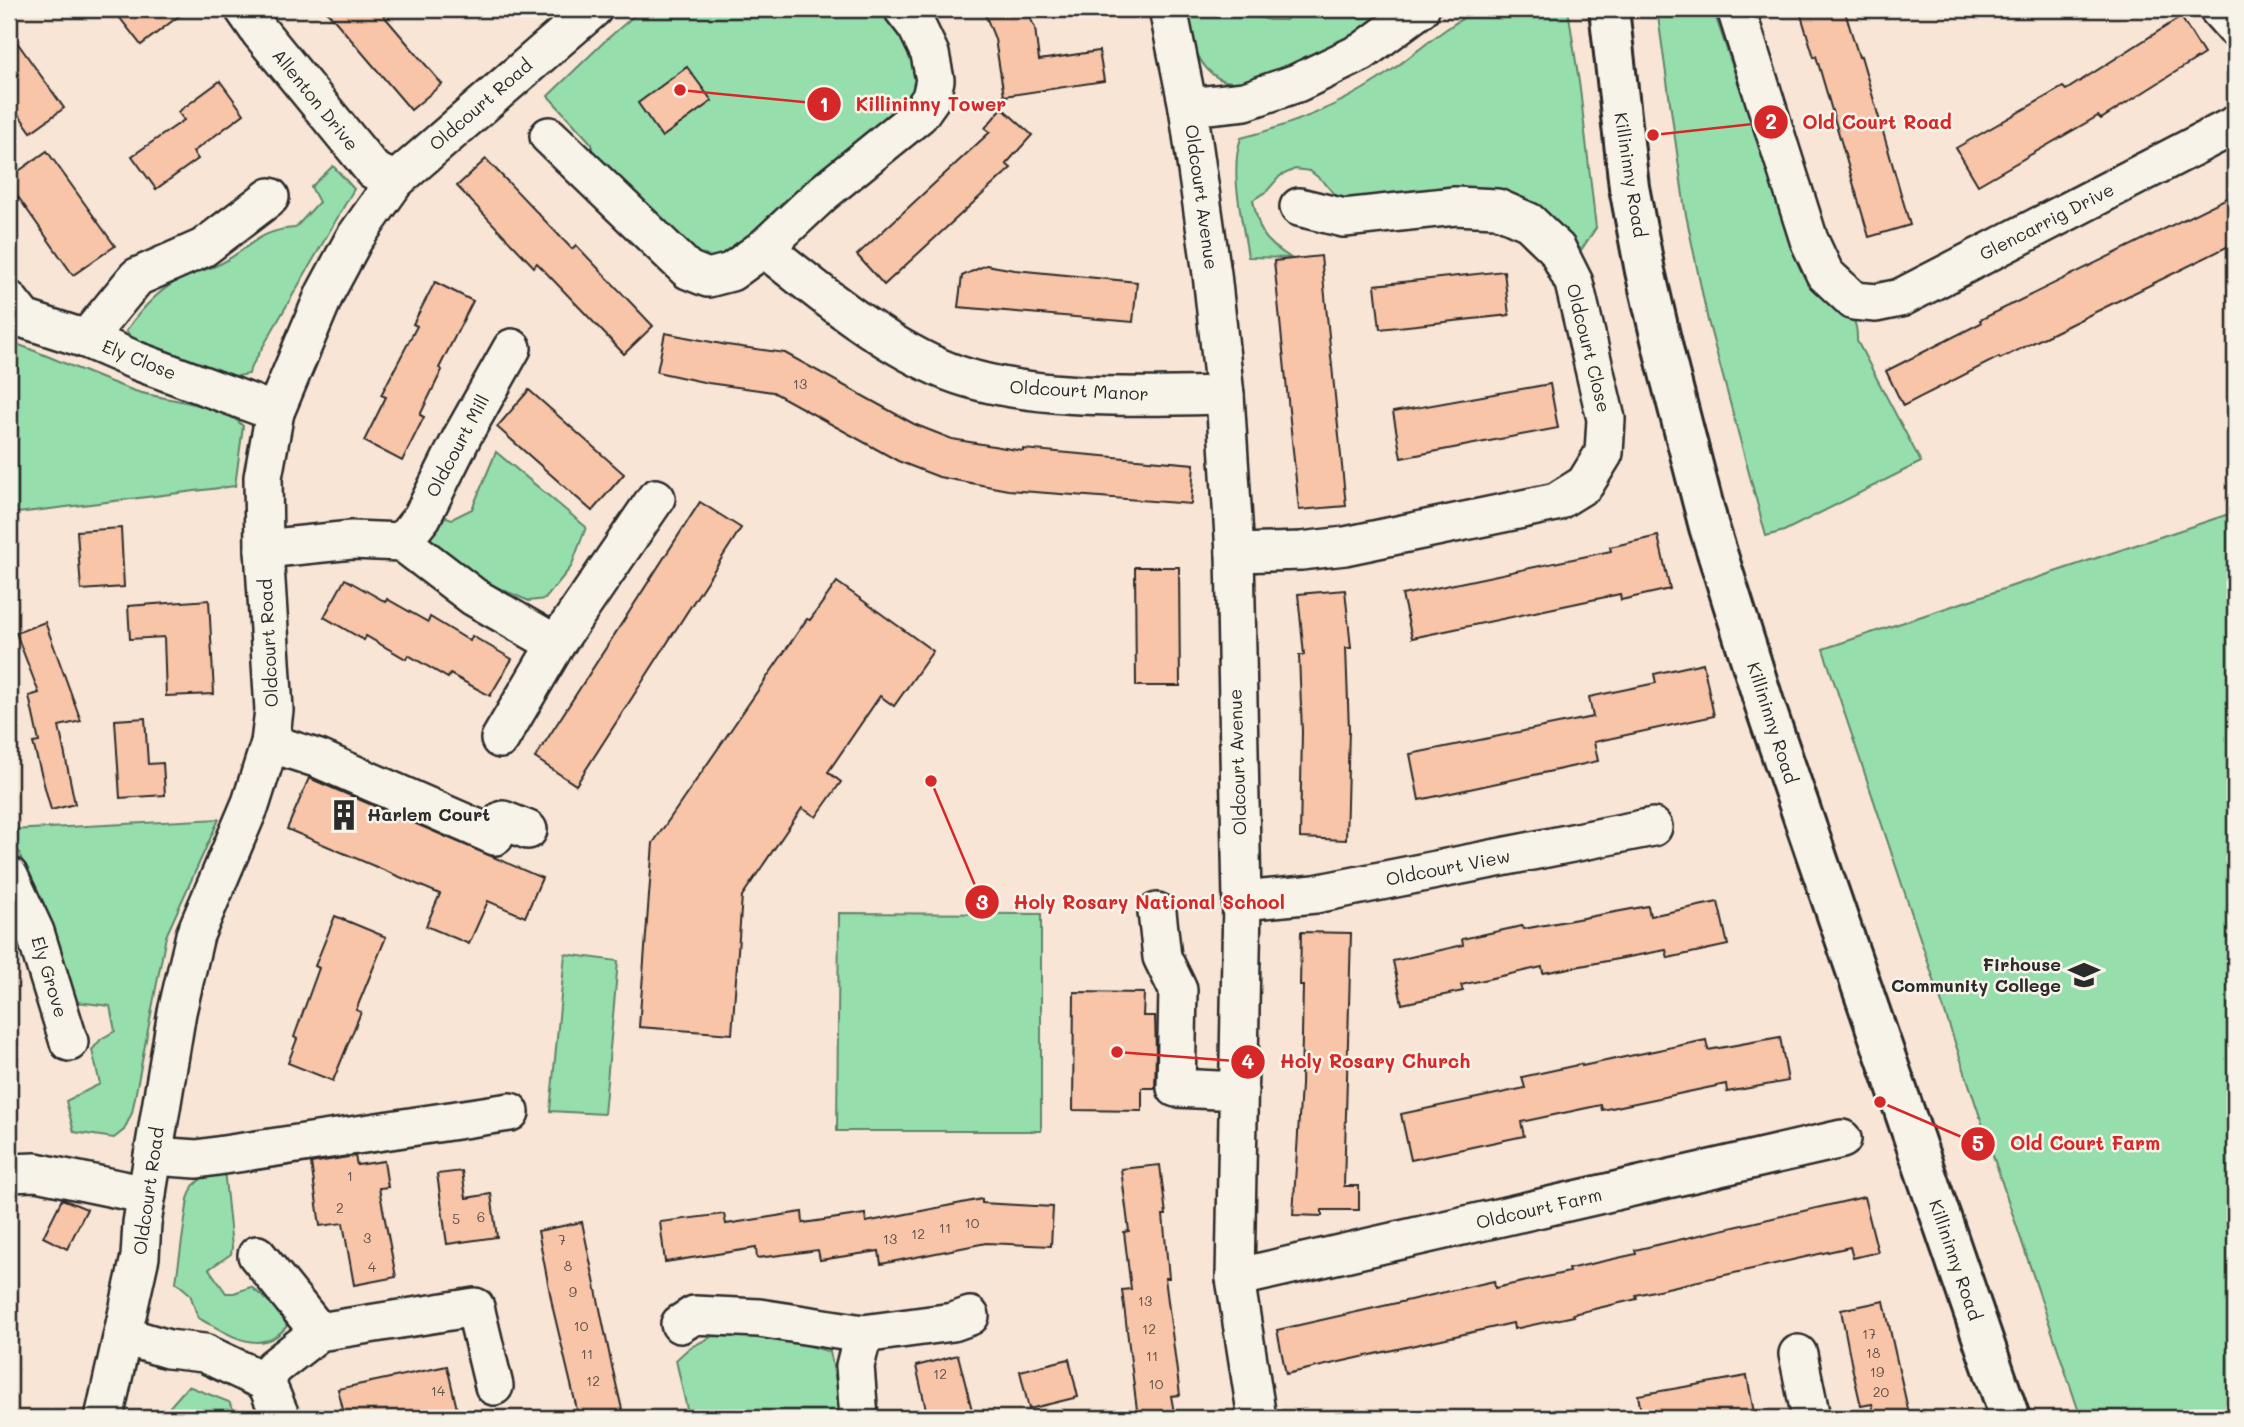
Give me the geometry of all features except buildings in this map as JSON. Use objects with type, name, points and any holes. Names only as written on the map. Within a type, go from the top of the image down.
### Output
[{"type":"main road","name":"Killininny Road","points":[[1609,9],[1629,187],[1645,271],[1709,527],[1767,712],[2010,1418]]},
{"type":"street","name":"Allenton Drive","points":[[244,9],[373,170],[395,181]]},
{"type":"street","name":"Oldcourt Road","points":[[104,1418],[140,1257],[147,1195],[177,1012],[195,935],[251,803],[270,743],[274,710],[264,549],[263,477],[275,412],[325,293],[354,239],[395,181],[593,9]]},
{"type":"street","points":[[549,136],[688,270],[708,278],[731,272],[764,248],[823,193],[919,115],[931,98],[935,80],[930,54],[917,27],[903,9]]},
{"type":"street","points":[[1168,9],[1188,107],[1245,101],[1297,83],[1362,52],[1420,9]]},
{"type":"street","name":"Glencarrig Drive","points":[[1736,9],[1809,240],[1825,274],[1854,300],[1876,303],[1900,298],[2235,125]]},
{"type":"street","points":[[2218,9],[2235,28]]},
{"type":"street","name":"Oldcourt Avenue","points":[[1188,107],[1212,274],[1225,395],[1235,552],[1242,901],[1235,1278],[1257,1418]]},
{"type":"street","points":[[86,339],[137,277],[203,248],[271,197]]},
{"type":"street","name":"Oldcourt Close","points":[[1235,552],[1301,551],[1345,546],[1556,502],[1585,484],[1604,453],[1606,419],[1574,283],[1557,249],[1529,222],[1497,208],[1455,206],[1344,218],[1299,207]]},
{"type":"street","name":"Oldcourt Manor","points":[[764,248],[874,332],[941,368],[1004,387],[1098,395],[1225,395]]},
{"type":"street","name":"Ely Close","points":[[9,300],[24,319],[86,339],[137,362],[275,412]]},
{"type":"street","name":"Oldcourt Mill","points":[[402,542],[422,517],[463,435],[512,348]]},
{"type":"street","points":[[500,739],[556,644],[656,498]]},
{"type":"street","points":[[264,549],[352,540],[402,542],[474,597],[556,644]]},
{"type":"street","points":[[270,743],[319,759],[495,836],[503,820],[528,830]]},
{"type":"street","name":"Oldcourt View","points":[[1242,901],[1315,894],[1653,828]]},
{"type":"street","name":"Ely Grove","points":[[9,876],[22,938],[69,1042]]},
{"type":"street","points":[[1157,912],[1162,957],[1178,990],[1176,1088],[1239,1091]]},
{"type":"street","points":[[153,1156],[197,1159],[510,1112]]},
{"type":"street","name":"Oldcourt Farm","points":[[1235,1278],[1842,1139]]},
{"type":"street","points":[[9,1172],[36,1172],[147,1195]]},
{"type":"street","points":[[257,1255],[319,1332]]},
{"type":"street","points":[[266,1382],[273,1368],[319,1332],[475,1307],[494,1386]]},
{"type":"street","points":[[680,1324],[694,1315],[759,1318],[863,1334],[953,1322],[970,1316]]},
{"type":"street","points":[[859,1418],[855,1366],[863,1334]]},
{"type":"street","points":[[124,1336],[168,1349],[204,1353],[266,1382],[281,1418]]},
{"type":"street","points":[[1798,1354],[1811,1418]]},
{"type":"green space","points":[[642,9],[884,9],[911,50],[916,73],[915,84],[911,96],[731,254],[714,263],[696,260],[592,157],[592,144],[548,96]]},
{"type":"green space","points":[[1184,9],[1245,9],[1255,16],[1269,20],[1286,20],[1295,9],[1389,9],[1307,60],[1258,79],[1237,82],[1220,79],[1205,66],[1194,48]]},
{"type":"green space","points":[[1480,9],[1568,9],[1596,228],[1581,250],[1564,230],[1542,211],[1356,204],[1339,200],[1324,182],[1310,171],[1295,169],[1280,176],[1267,191],[1253,200],[1264,235],[1291,258],[1248,257],[1240,213],[1236,166],[1241,138],[1300,119],[1357,93],[1445,30]]},
{"type":"green space","points":[[1657,9],[1713,9],[1803,274],[1855,322],[1857,341],[1921,462],[1784,531],[1766,536],[1708,321],[1685,210]]},
{"type":"green space","points":[[333,166],[354,189],[249,374],[223,375],[138,344],[126,331],[153,299],[177,281],[222,263],[272,232],[295,228],[319,202],[311,187]]},
{"type":"green space","points":[[9,334],[17,344],[120,386],[207,407],[233,418],[243,426],[235,486],[9,514]]},
{"type":"green space","points":[[496,452],[586,527],[571,567],[545,599],[529,601],[494,586],[463,568],[431,543],[429,527],[435,513],[452,519],[472,509]]},
{"type":"green space","name":"Firhouse Community College","points":[[2235,512],[2235,1418],[2081,1418],[1823,649]]},
{"type":"green space","points":[[219,819],[166,936],[132,1113],[124,1130],[114,1138],[74,1132],[66,1101],[100,1084],[92,1050],[101,1039],[115,1031],[110,1006],[77,1002],[11,830]]},
{"type":"green space","points":[[839,913],[1041,914],[1041,1131],[837,1131]]},
{"type":"green space","points":[[565,954],[618,961],[604,1114],[550,1111]]},
{"type":"green space","points":[[223,1159],[232,1247],[231,1254],[209,1269],[226,1293],[251,1287],[278,1309],[287,1326],[277,1336],[266,1341],[255,1342],[232,1336],[198,1318],[190,1294],[176,1282],[188,1199],[193,1186]]},
{"type":"green space","points":[[713,1336],[780,1337],[830,1352],[843,1418],[689,1418],[676,1360],[689,1348]]},
{"type":"green space","points":[[188,1386],[229,1402],[239,1418],[160,1418]]},
{"type":"place","name":"Killininny Tower","points":[[680,90]]},
{"type":"place","name":"Old Court Road","points":[[1653,135]]},
{"type":"place","name":"Holy Rosary National School","points":[[931,781]]},
{"type":"place","name":"Harlem Court","points":[[344,815]]},
{"type":"place","name":"Firhouse Community College","points":[[2084,975]]},
{"type":"place","name":"Holy Rosary Church","points":[[1117,1052]]},
{"type":"place","name":"Old Court Farm","points":[[1880,1102]]}]
